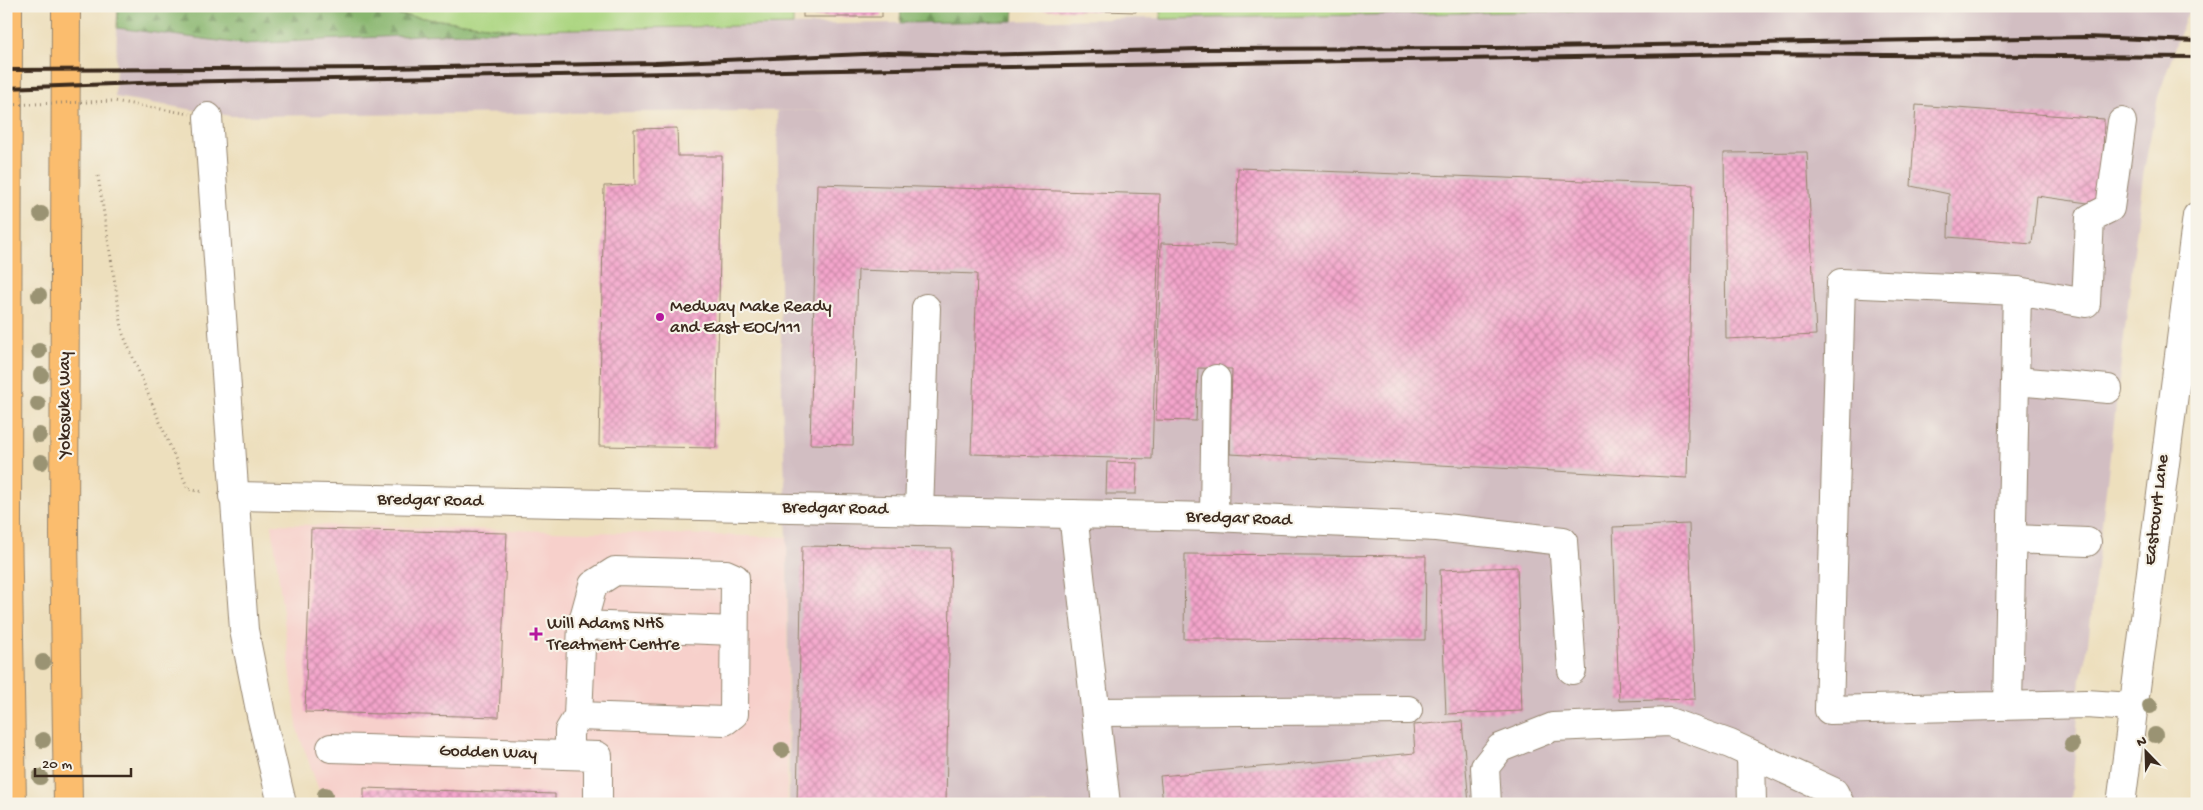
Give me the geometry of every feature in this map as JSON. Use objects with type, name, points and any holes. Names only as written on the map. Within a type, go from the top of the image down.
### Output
[{"type":"main road","points":[[8,6],[8,523],[12,804]]},
{"type":"main road","name":"Yokosuka Way","points":[[66,6],[64,535],[68,804]]},
{"type":"street","points":[[199,116],[245,638],[282,804]]},
{"type":"street","points":[[2122,122],[2110,208],[2090,218],[2086,303],[2018,292],[1841,283],[1829,710],[2086,704],[2132,707]]},
{"type":"street","name":"Eastcourt Lane","points":[[2121,804],[2132,707],[2197,216]]},
{"type":"street","points":[[2008,706],[2018,292]]},
{"type":"street","points":[[919,511],[926,308]]},
{"type":"street","points":[[1214,517],[1216,379]]},
{"type":"street","points":[[2016,381],[2108,388]]},
{"type":"street","name":"Bredgar Road","points":[[233,496],[1214,517],[1436,527],[1563,541],[1572,670]]},
{"type":"street","points":[[1073,514],[1106,804]]},
{"type":"street","points":[[2012,539],[2087,542]]},
{"type":"street","points":[[568,755],[569,731],[578,716],[582,625],[593,585],[615,571],[717,574],[735,578],[734,714],[725,721],[578,716]]},
{"type":"street","points":[[582,625],[734,631]]},
{"type":"street","points":[[1096,712],[1408,710]]},
{"type":"street","points":[[1487,804],[1485,767],[1500,748],[1552,727],[1669,722],[1751,754],[1834,792],[1840,804]]},
{"type":"street","name":"Godden Way","points":[[331,748],[598,756],[598,804]]},
{"type":"street","points":[[1751,754],[1752,804]]},
{"type":"path","points":[[96,92],[97,110]]},
{"type":"path","points":[[6,105],[114,101],[199,116]]},
{"type":"path","points":[[97,172],[123,334],[130,353],[188,489],[233,496]]},
{"type":"shaded area","points":[[178,6],[330,6],[518,30],[1812,6],[2190,6],[2158,97],[2143,176],[2087,651],[2081,677],[2071,804],[789,804],[787,537],[782,399],[777,111],[848,110],[231,116],[115,97],[117,28]]},
{"type":"shaded area","name":"Will Adams NHS Treatment Centre","points":[[272,524],[787,537],[787,804],[324,804],[298,732]]},
{"type":"green space","points":[[118,6],[330,6],[518,30],[243,44],[117,28]]},
{"type":"green space","points":[[330,6],[793,6],[793,25],[518,30]]},
{"type":"green space","points":[[901,6],[1014,6],[1013,21],[900,23]]},
{"type":"green space","points":[[1161,6],[1812,6],[1161,19]]},
{"type":"building","points":[[803,6],[882,6],[882,17],[803,17]]},
{"type":"building","points":[[1036,6],[1136,6],[1136,12],[1036,9]]},
{"type":"building","points":[[1916,105],[2104,119],[2102,205],[2037,196],[2032,244],[1948,237],[1949,194],[1911,186]]},
{"type":"building","name":"Medway Make Ready and East EOC/111","points":[[677,128],[678,156],[722,156],[716,448],[599,446],[604,186],[635,185],[634,129]]},
{"type":"building","points":[[1807,152],[1816,335],[1726,339],[1724,153]]},
{"type":"building","points":[[1238,168],[1693,185],[1687,478],[1230,454],[1232,369],[1198,368],[1196,421],[1156,420],[1161,243],[1236,245]]},
{"type":"building","points":[[817,184],[1160,194],[1152,459],[971,454],[977,274],[858,270],[853,445],[810,444]]},
{"type":"building","points":[[1107,462],[1137,463],[1136,494],[1106,494]]},
{"type":"building","points":[[1689,524],[1695,699],[1619,701],[1613,527]]},
{"type":"building","points":[[311,529],[507,533],[499,717],[305,712]]},
{"type":"building","points":[[802,546],[951,548],[946,804],[797,804]]},
{"type":"building","points":[[1185,554],[1426,556],[1425,640],[1184,639]]},
{"type":"building","points":[[1517,567],[1522,711],[1446,714],[1440,570]]},
{"type":"building","points":[[1462,721],[1469,804],[1163,804],[1160,776],[1415,753],[1413,725]]},
{"type":"building","points":[[364,788],[555,794],[555,804],[364,804]]},
{"type":"railway","points":[[6,70],[387,68],[655,63],[887,53],[978,55],[1198,49],[1495,48],[2086,37],[2197,41]]},
{"type":"railway","points":[[6,88],[166,82],[1744,54],[2197,57]]},
{"type":"place","name":"Medway Make Ready and East EOC/111","points":[[660,317]]},
{"type":"place","name":"Will Adams NHS Treatment Centre","points":[[536,634]]}]
